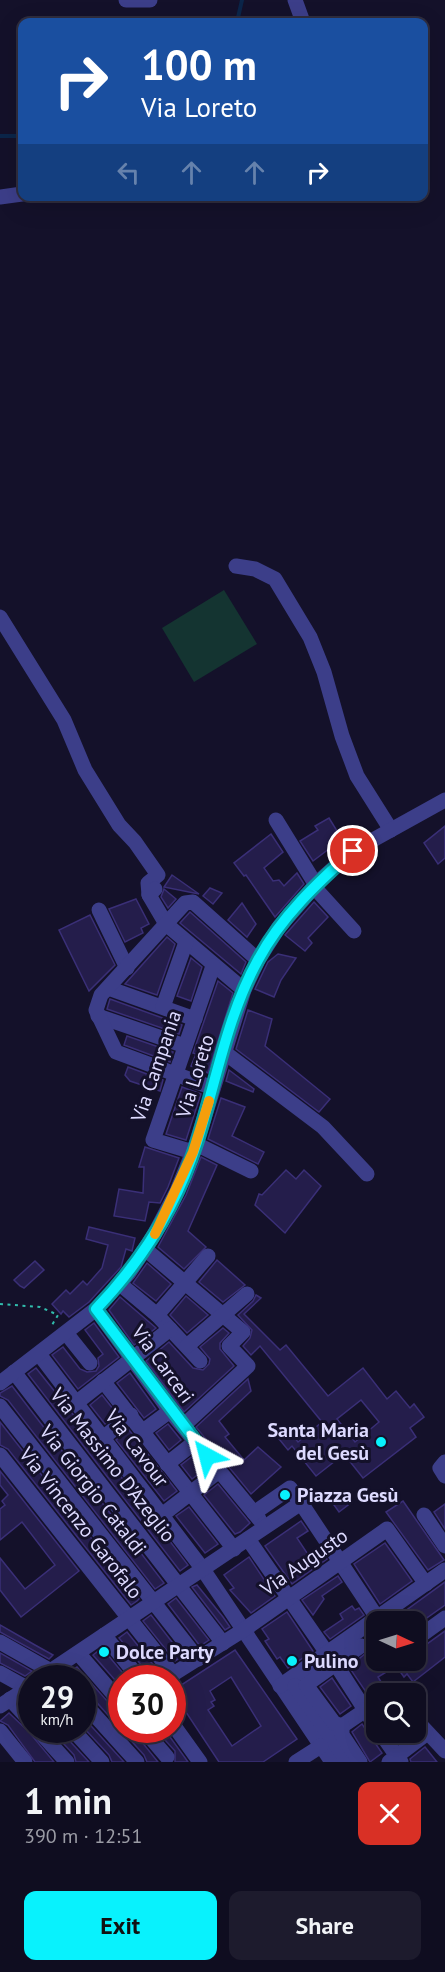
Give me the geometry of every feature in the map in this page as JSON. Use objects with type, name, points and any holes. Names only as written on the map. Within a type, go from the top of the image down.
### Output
[{"type":"street","points":[[126,0],[150,0]]},
{"type":"street","points":[[296,0],[302,18]]},
{"type":"street","points":[[0,196],[18,194]]},
{"type":"street","points":[[236,566],[255,569],[275,579],[310,637],[324,672],[342,736],[357,776],[391,830]]},
{"type":"street","points":[[0,617],[64,720],[85,770],[119,825],[135,842],[158,875],[148,883],[149,895],[166,924],[244,990]]},
{"type":"street","name":"Via Loreto","points":[[0,1383],[96,1309],[120,1284],[145,1249],[177,1191],[195,1148],[244,990],[258,960],[279,927],[315,886],[353,851],[445,800]]},
{"type":"street","points":[[276,820],[315,886],[354,930]]},
{"type":"street","points":[[149,895],[165,876]]},
{"type":"street","points":[[213,1088],[116,1052],[96,1010],[101,995],[185,903],[193,902],[258,960]]},
{"type":"street","points":[[99,910],[127,968]]},
{"type":"street","points":[[163,1007],[186,942]]},
{"type":"street","name":"Via Campania","points":[[195,1148],[153,1140],[213,966]]},
{"type":"street","points":[[108,988],[195,1019]]},
{"type":"street","points":[[98,1016],[185,1046]]},
{"type":"street","points":[[224,1052],[323,1127],[367,1174]]},
{"type":"street","points":[[195,1148],[251,1171]]},
{"type":"street","points":[[145,1249],[243,1332],[229,1346],[248,1366],[183,1426]]},
{"type":"street","points":[[157,1315],[183,1282],[208,1256]]},
{"type":"street","points":[[120,1284],[157,1315],[201,1361]]},
{"type":"street","points":[[187,1346],[247,1294]]},
{"type":"street","name":"Via Carceri","points":[[96,1309],[170,1411],[254,1513],[258,1533],[289,1598],[331,1658],[366,1700]]},
{"type":"street","points":[[76,1403],[170,1329]]},
{"type":"street","points":[[66,1333],[90,1363]]},
{"type":"street","name":"Via Cavour","points":[[42,1352],[76,1403],[202,1568],[285,1683]]},
{"type":"street","name":"Via Massimo D'Azeglio","points":[[14,1372],[223,1643]]},
{"type":"street","points":[[103,1381],[234,1549]]},
{"type":"street","name":"Via Giorgio Cataldi","points":[[0,1406],[198,1659]]},
{"type":"street","points":[[143,1431],[170,1411]]},
{"type":"street","points":[[103,1438],[131,1415]]},
{"type":"street","points":[[167,1464],[195,1442]]},
{"type":"street","name":"Via Vincenzo Garofalo","points":[[0,1455],[129,1618],[162,1665]]},
{"type":"street","points":[[162,1515],[219,1471]]},
{"type":"street","points":[[254,1513],[290,1488],[373,1611]]},
{"type":"street","points":[[63,1665],[202,1568],[258,1533],[305,1510]]},
{"type":"street","points":[[424,1515],[445,1546]]},
{"type":"street","name":"Via Augusto","points":[[186,1666],[245,1629],[387,1529],[426,1584]]},
{"type":"street","points":[[391,1611],[445,1570]]},
{"type":"street","points":[[426,1632],[445,1618]]},
{"type":"street","points":[[342,1726],[334,1723],[306,1685],[331,1658],[366,1630]]},
{"type":"street","points":[[104,1635],[128,1665]]},
{"type":"street","points":[[0,1642],[37,1665]]},
{"type":"street","points":[[285,1683],[331,1658],[361,1647]]},
{"type":"street","points":[[78,1653],[108,1688]]},
{"type":"street","points":[[0,1673],[18,1681]]},
{"type":"street","points":[[285,1683],[332,1762]]},
{"type":"street","points":[[285,1683],[348,1762]]},
{"type":"street","points":[[18,1694],[5,1703],[18,1713]]},
{"type":"street","points":[[342,1726],[366,1709]]},
{"type":"street","points":[[96,1717],[137,1762]]},
{"type":"street","points":[[342,1726],[342,1735],[360,1762]]},
{"type":"street","points":[[0,1731],[25,1762]]},
{"type":"street","points":[[426,1734],[443,1746]]},
{"type":"street","points":[[186,1742],[200,1762]]},
{"type":"street","points":[[50,1743],[67,1762]]},
{"type":"street","points":[[85,1743],[102,1762]]},
{"type":"street","points":[[153,1743],[164,1759],[183,1743]]},
{"type":"street","points":[[386,1743],[395,1760],[415,1743]]},
{"type":"street","points":[[296,1762],[321,1746]]},
{"type":"path","points":[[0,1304],[40,1307],[58,1315],[42,1344],[42,1352]]},
{"type":"green space","points":[[224,590],[257,644],[194,682],[162,628]]},
{"type":"building","points":[[329,818],[342,839],[313,861],[300,841],[318,830],[315,826]]},
{"type":"building","points":[[445,826],[445,858],[438,864],[424,843]]},
{"type":"building","points":[[271,834],[283,852],[264,868],[273,881],[279,880],[284,886],[297,873],[304,884],[275,917],[246,875],[244,876],[234,863]]},
{"type":"building","points":[[172,875],[199,894],[164,887]]},
{"type":"building","points":[[210,888],[222,893],[213,904],[203,896]]},
{"type":"building","points":[[164,889],[176,899],[168,908],[161,897]]},
{"type":"building","points":[[136,899],[149,924],[141,928],[143,933],[125,942],[109,909]]},
{"type":"building","points":[[314,902],[328,917],[308,938],[312,943],[305,951],[285,935]]},
{"type":"building","points":[[242,903],[256,924],[247,937],[228,920]]},
{"type":"building","points":[[190,912],[246,962],[241,974],[180,923]]},
{"type":"building","points":[[90,915],[115,965],[89,991],[59,930]]},
{"type":"building","points":[[167,937],[175,944],[157,995],[125,984]]},
{"type":"building","points":[[278,954],[296,958],[281,980],[274,997],[255,989],[268,962]]},
{"type":"building","points":[[191,958],[202,967],[191,1001],[177,996]]},
{"type":"building","points":[[218,981],[233,993],[208,1073],[191,1066],[196,1054],[193,1053]]},
{"type":"building","points":[[110,999],[182,1025],[179,1034],[107,1009]]},
{"type":"building","points":[[248,1010],[272,1019],[265,1046],[330,1099],[319,1112],[236,1049]]},
{"type":"building","points":[[127,1036],[173,1052],[170,1062],[124,1045]]},
{"type":"building","points":[[128,1067],[163,1080],[160,1091],[130,1081],[125,1075]]},
{"type":"building","points":[[229,1070],[254,1089],[253,1092],[226,1081]]},
{"type":"building","points":[[182,1087],[201,1094],[186,1140],[166,1134]]},
{"type":"building","points":[[221,1098],[245,1107],[232,1136],[264,1152],[258,1164],[208,1139]]},
{"type":"building","points":[[145,1147],[179,1158],[168,1187],[160,1203],[149,1202],[145,1221],[114,1216],[119,1189],[143,1193],[144,1167],[139,1167]]},
{"type":"building","points":[[201,1157],[217,1165],[188,1231],[206,1247],[184,1269],[158,1247],[186,1195]]},
{"type":"building","points":[[286,1170],[296,1179],[304,1170],[321,1186],[285,1233],[255,1205],[259,1194],[262,1195]]},
{"type":"building","points":[[89,1227],[135,1238],[132,1251],[126,1249],[121,1267],[89,1302],[69,1317],[63,1311],[61,1314],[52,1304],[66,1290],[70,1294],[83,1281],[87,1285],[102,1268],[108,1245],[86,1239]]},
{"type":"building","points":[[217,1260],[245,1285],[223,1302],[199,1282]]},
{"type":"building","points":[[35,1261],[44,1270],[24,1288],[20,1286],[14,1280]]},
{"type":"building","points":[[147,1263],[171,1284],[156,1301],[133,1283]]},
{"type":"building","points":[[256,1295],[261,1298],[244,1314],[280,1350],[286,1345],[328,1396],[363,1368],[387,1399],[396,1391],[410,1408],[414,1404],[424,1417],[410,1428],[416,1437],[363,1478],[344,1454],[316,1476],[292,1446],[288,1450],[275,1434],[285,1426],[298,1442],[322,1422],[260,1346],[251,1355],[243,1346],[250,1338],[252,1330],[238,1315]],"holes":[[[361,1400],[379,1422],[355,1442],[337,1419]]]},
{"type":"building","points":[[186,1296],[208,1315],[187,1333],[170,1315]]},
{"type":"building","points":[[120,1297],[156,1328],[134,1345],[109,1310]]},
{"type":"building","points":[[94,1323],[119,1357],[78,1389],[52,1355],[63,1347],[80,1369],[87,1372],[96,1371],[99,1366],[98,1358],[103,1354],[85,1330]]},
{"type":"building","points":[[223,1328],[229,1333],[220,1343],[220,1349],[234,1366],[184,1412],[146,1361],[169,1342],[193,1368],[203,1370],[209,1364],[210,1359],[200,1347]]},
{"type":"building","points":[[36,1368],[188,1565],[180,1571],[28,1374]]},
{"type":"building","points":[[130,1373],[156,1409],[144,1418],[117,1383]]},
{"type":"building","points":[[248,1379],[251,1391],[219,1421],[229,1434],[225,1437],[244,1460],[258,1447],[281,1467],[251,1494],[196,1427]]},
{"type":"building","points":[[12,1386],[164,1583],[155,1589],[8,1400],[0,1396],[0,1393]]},
{"type":"building","points":[[102,1395],[117,1414],[105,1424],[90,1405]]},
{"type":"building","points":[[0,1422],[139,1599],[137,1601],[131,1605],[8,1449],[0,1445]]},
{"type":"building","points":[[168,1424],[181,1440],[169,1450],[156,1433]]},
{"type":"building","points":[[129,1430],[177,1491],[164,1501],[116,1440]]},
{"type":"building","points":[[194,1455],[205,1469],[192,1479],[181,1465]]},
{"type":"building","points":[[0,1471],[79,1571],[21,1617],[0,1590],[0,1558],[25,1589],[55,1565],[22,1522],[0,1540],[0,1509],[5,1505],[2,1501],[8,1495],[0,1485]]},
{"type":"building","points":[[218,1484],[250,1523],[235,1534],[204,1495]]},
{"type":"building","points":[[338,1492],[348,1505],[339,1512],[329,1498]]},
{"type":"building","points":[[403,1501],[444,1560],[428,1570],[386,1512]]},
{"type":"building","points":[[445,1504],[445,1529],[434,1512]]},
{"type":"building","points":[[189,1507],[218,1544],[205,1553],[176,1516]]},
{"type":"building","points":[[301,1521],[308,1531],[297,1538],[309,1556],[319,1548],[327,1559],[292,1584],[265,1546]]},
{"type":"building","points":[[385,1543],[412,1581],[380,1604],[354,1564]]},
{"type":"building","points":[[249,1557],[275,1596],[251,1613],[230,1590],[234,1588],[224,1575]]},
{"type":"building","points":[[338,1576],[342,1582],[322,1596],[324,1599],[313,1615],[302,1600]]},
{"type":"building","points":[[445,1582],[445,1605],[426,1618],[426,1611],[405,1611]]},
{"type":"building","points":[[197,1585],[230,1627],[225,1630],[192,1587]]},
{"type":"building","points":[[176,1598],[209,1640],[200,1646],[168,1604]]},
{"type":"building","points":[[352,1606],[355,1610],[359,1608],[364,1615],[330,1639],[324,1632],[343,1619],[340,1614]]},
{"type":"building","points":[[287,1612],[313,1651],[288,1668],[280,1657],[277,1659],[265,1641],[269,1639],[262,1629]]},
{"type":"building","points":[[151,1615],[183,1656],[175,1661],[143,1621]]},
{"type":"building","points":[[0,1625],[53,1655],[49,1659],[0,1632]]},
{"type":"building","points":[[445,1631],[445,1657],[413,1682],[407,1674],[404,1677],[400,1671],[426,1671],[426,1645]]},
{"type":"building","points":[[127,1632],[153,1665],[141,1665],[119,1638]]},
{"type":"building","points":[[102,1648],[116,1665],[108,1665],[108,1672],[93,1655]]},
{"type":"building","points":[[235,1650],[297,1739],[263,1762],[219,1762],[186,1712],[186,1682]],"holes":[[[231,1677],[261,1726],[232,1746],[208,1710],[214,1706],[211,1702],[215,1700],[210,1691]]]},
{"type":"building","points":[[0,1653],[21,1665],[18,1665],[18,1672],[0,1663]]},
{"type":"building","points":[[366,1653],[366,1671],[388,1671],[378,1677],[382,1683],[366,1683],[366,1692],[349,1667]]},
{"type":"building","points":[[332,1678],[351,1706],[340,1714],[320,1687]]},
{"type":"building","points":[[96,1688],[108,1702],[108,1715],[96,1702]]},
{"type":"building","points":[[9,1713],[18,1722],[18,1739],[8,1725],[0,1721]]},
{"type":"building","points":[[362,1724],[366,1730],[366,1743],[375,1743],[382,1753],[370,1762],[352,1732]]},
{"type":"building","points":[[96,1731],[124,1762],[112,1762],[109,1755],[96,1741]]},
{"type":"building","points":[[21,1743],[38,1743],[54,1762],[35,1762]]},
{"type":"building","points":[[63,1743],[72,1743],[89,1762],[76,1762],[74,1755]]},
{"type":"building","points":[[133,1743],[143,1743],[158,1762],[147,1762]]},
{"type":"building","points":[[168,1743],[174,1743],[188,1762],[175,1762],[175,1751]]},
{"type":"building","points":[[425,1747],[437,1762],[411,1762],[410,1759]]},
{"type":"waterway","points":[[238,18],[242,0]]},
{"type":"waterway","points":[[0,136],[18,136]]},
{"type":"slow traffic","points":[[155,1234],[177,1191],[193,1152],[209,1101]]},
{"type":"place","name":"Santa Maria del Gesù","points":[[381,1442]]},
{"type":"place","name":"Piazza Gesù","points":[[285,1495]]},
{"type":"place","name":"Dolce Party","points":[[104,1652]]},
{"type":"place","name":"Pulino","points":[[292,1661]]},
{"type":"route","points":[[207,1456],[170,1411],[96,1309],[129,1273],[154,1235],[177,1191],[196,1144],[244,990],[258,960],[279,927],[319,881],[353,851]]}]
